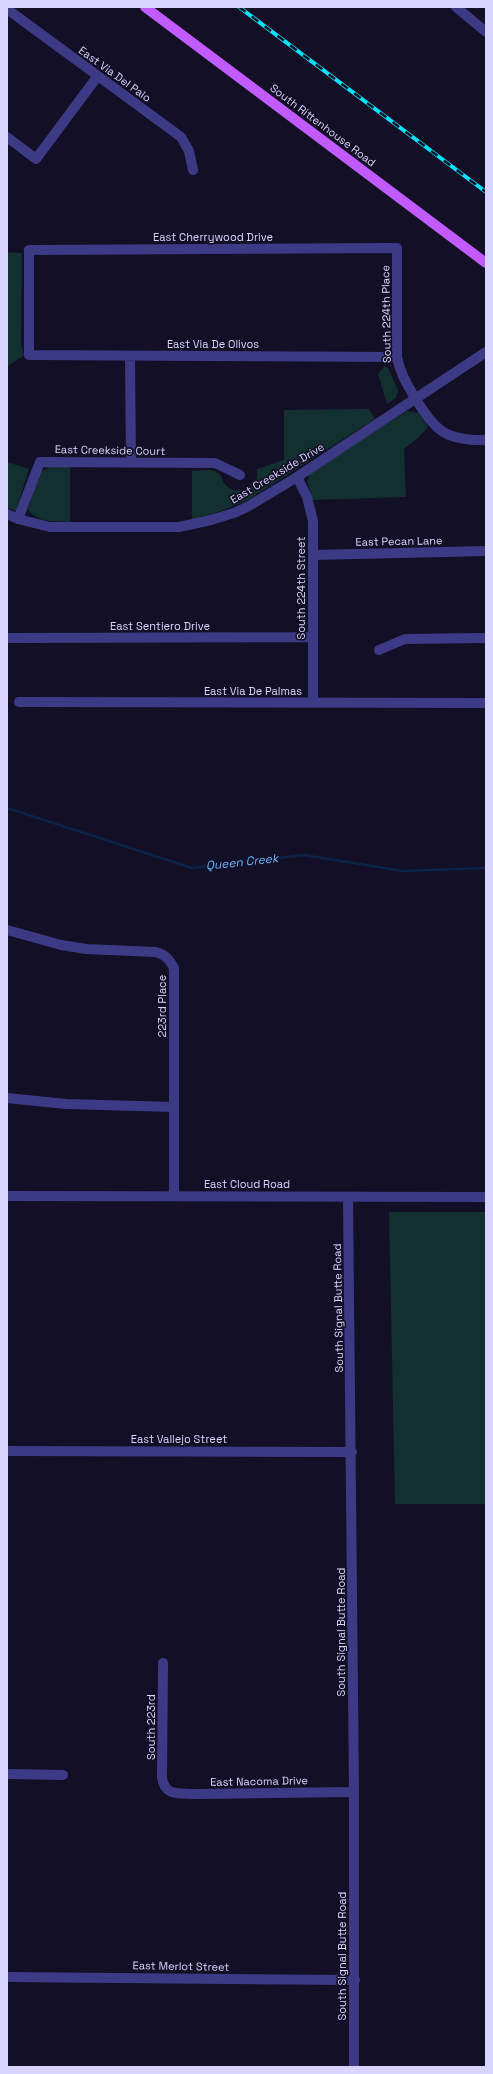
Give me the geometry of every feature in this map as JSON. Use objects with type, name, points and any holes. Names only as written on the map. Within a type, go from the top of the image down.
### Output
[{"type":"main road","name":"South Rittenhouse Road","points":[[145,7],[486,263]]},
{"type":"street","points":[[456,7],[486,32]]},
{"type":"street","name":"East Via Del Palo","points":[[7,9],[181,137],[189,151],[193,170]]},
{"type":"street","points":[[7,137],[36,159],[97,76]]},
{"type":"street","name":"East Cherrywood Drive","points":[[29,355],[29,250],[397,248]]},
{"type":"street","name":"South 224th Place","points":[[397,248],[397,357],[399,370],[428,419],[441,431],[452,437],[464,440],[486,440]]},
{"type":"street","name":"East Creekside Drive","points":[[7,514],[18,519],[50,527],[179,527],[217,519],[247,507],[297,477],[486,352]]},
{"type":"street","name":"East Via De Olivos","points":[[29,355],[397,357]]},
{"type":"street","points":[[130,356],[131,463]]},
{"type":"street","name":"East Creekside Court","points":[[18,519],[40,462],[215,463],[240,475]]},
{"type":"street","name":"South 224th Street","points":[[297,477],[307,497],[312,514],[313,703]]},
{"type":"street","name":"East Pecan Lane","points":[[313,555],[486,551]]},
{"type":"street","name":"East Sentiero Drive","points":[[7,638],[313,637]]},
{"type":"street","points":[[379,650],[405,639],[486,638]]},
{"type":"street","name":"East Via De Palmas","points":[[20,702],[486,703]]},
{"type":"street","name":"223rd Place","points":[[7,930],[61,945],[86,949],[155,952],[163,954],[170,961],[174,968],[174,1196]]},
{"type":"street","points":[[7,1098],[88,1105],[173,1107]]},
{"type":"street","name":"East Cloud Road","points":[[7,1196],[486,1197]]},
{"type":"street","name":"South Signal Butte Road","points":[[348,1197],[352,1452],[355,1980],[354,2067]]},
{"type":"street","name":"East Vallejo Street","points":[[7,1451],[352,1452]]},
{"type":"street","name":"South 223rd","points":[[163,1663],[162,1777],[163,1786],[165,1789]]},
{"type":"street","points":[[7,1774],[63,1774]]},
{"type":"street","name":"East Nacoma Drive","points":[[165,1789],[175,1793],[195,1794],[354,1792]]},
{"type":"street","name":"East Merlot Street","points":[[7,1976],[355,1980]]},
{"type":"green space","points":[[7,252],[22,253],[21,344],[24,355],[7,367]]},
{"type":"green space","points":[[384,366],[388,368],[398,390],[396,398],[387,404],[378,374]]},
{"type":"green space","points":[[369,409],[375,419],[246,501],[216,513],[192,519],[192,471],[208,470],[217,472],[226,486],[239,491],[246,490],[252,486],[257,477],[257,469],[284,460],[284,410]]},
{"type":"green space","points":[[407,411],[419,413],[428,427],[419,437],[404,449],[406,497],[313,500],[307,481],[310,473]]},
{"type":"green space","points":[[7,462],[29,469],[16,511],[7,508]]},
{"type":"green space","points":[[49,467],[70,467],[70,522],[41,519],[31,514],[28,509],[40,473]]},
{"type":"green space","points":[[389,1212],[486,1212],[486,1504],[395,1504]]},
{"type":"waterway","name":"Queen Creek","points":[[7,808],[192,868],[304,855],[403,871],[486,868]]},
{"type":"railway","points":[[239,7],[486,192]]}]
